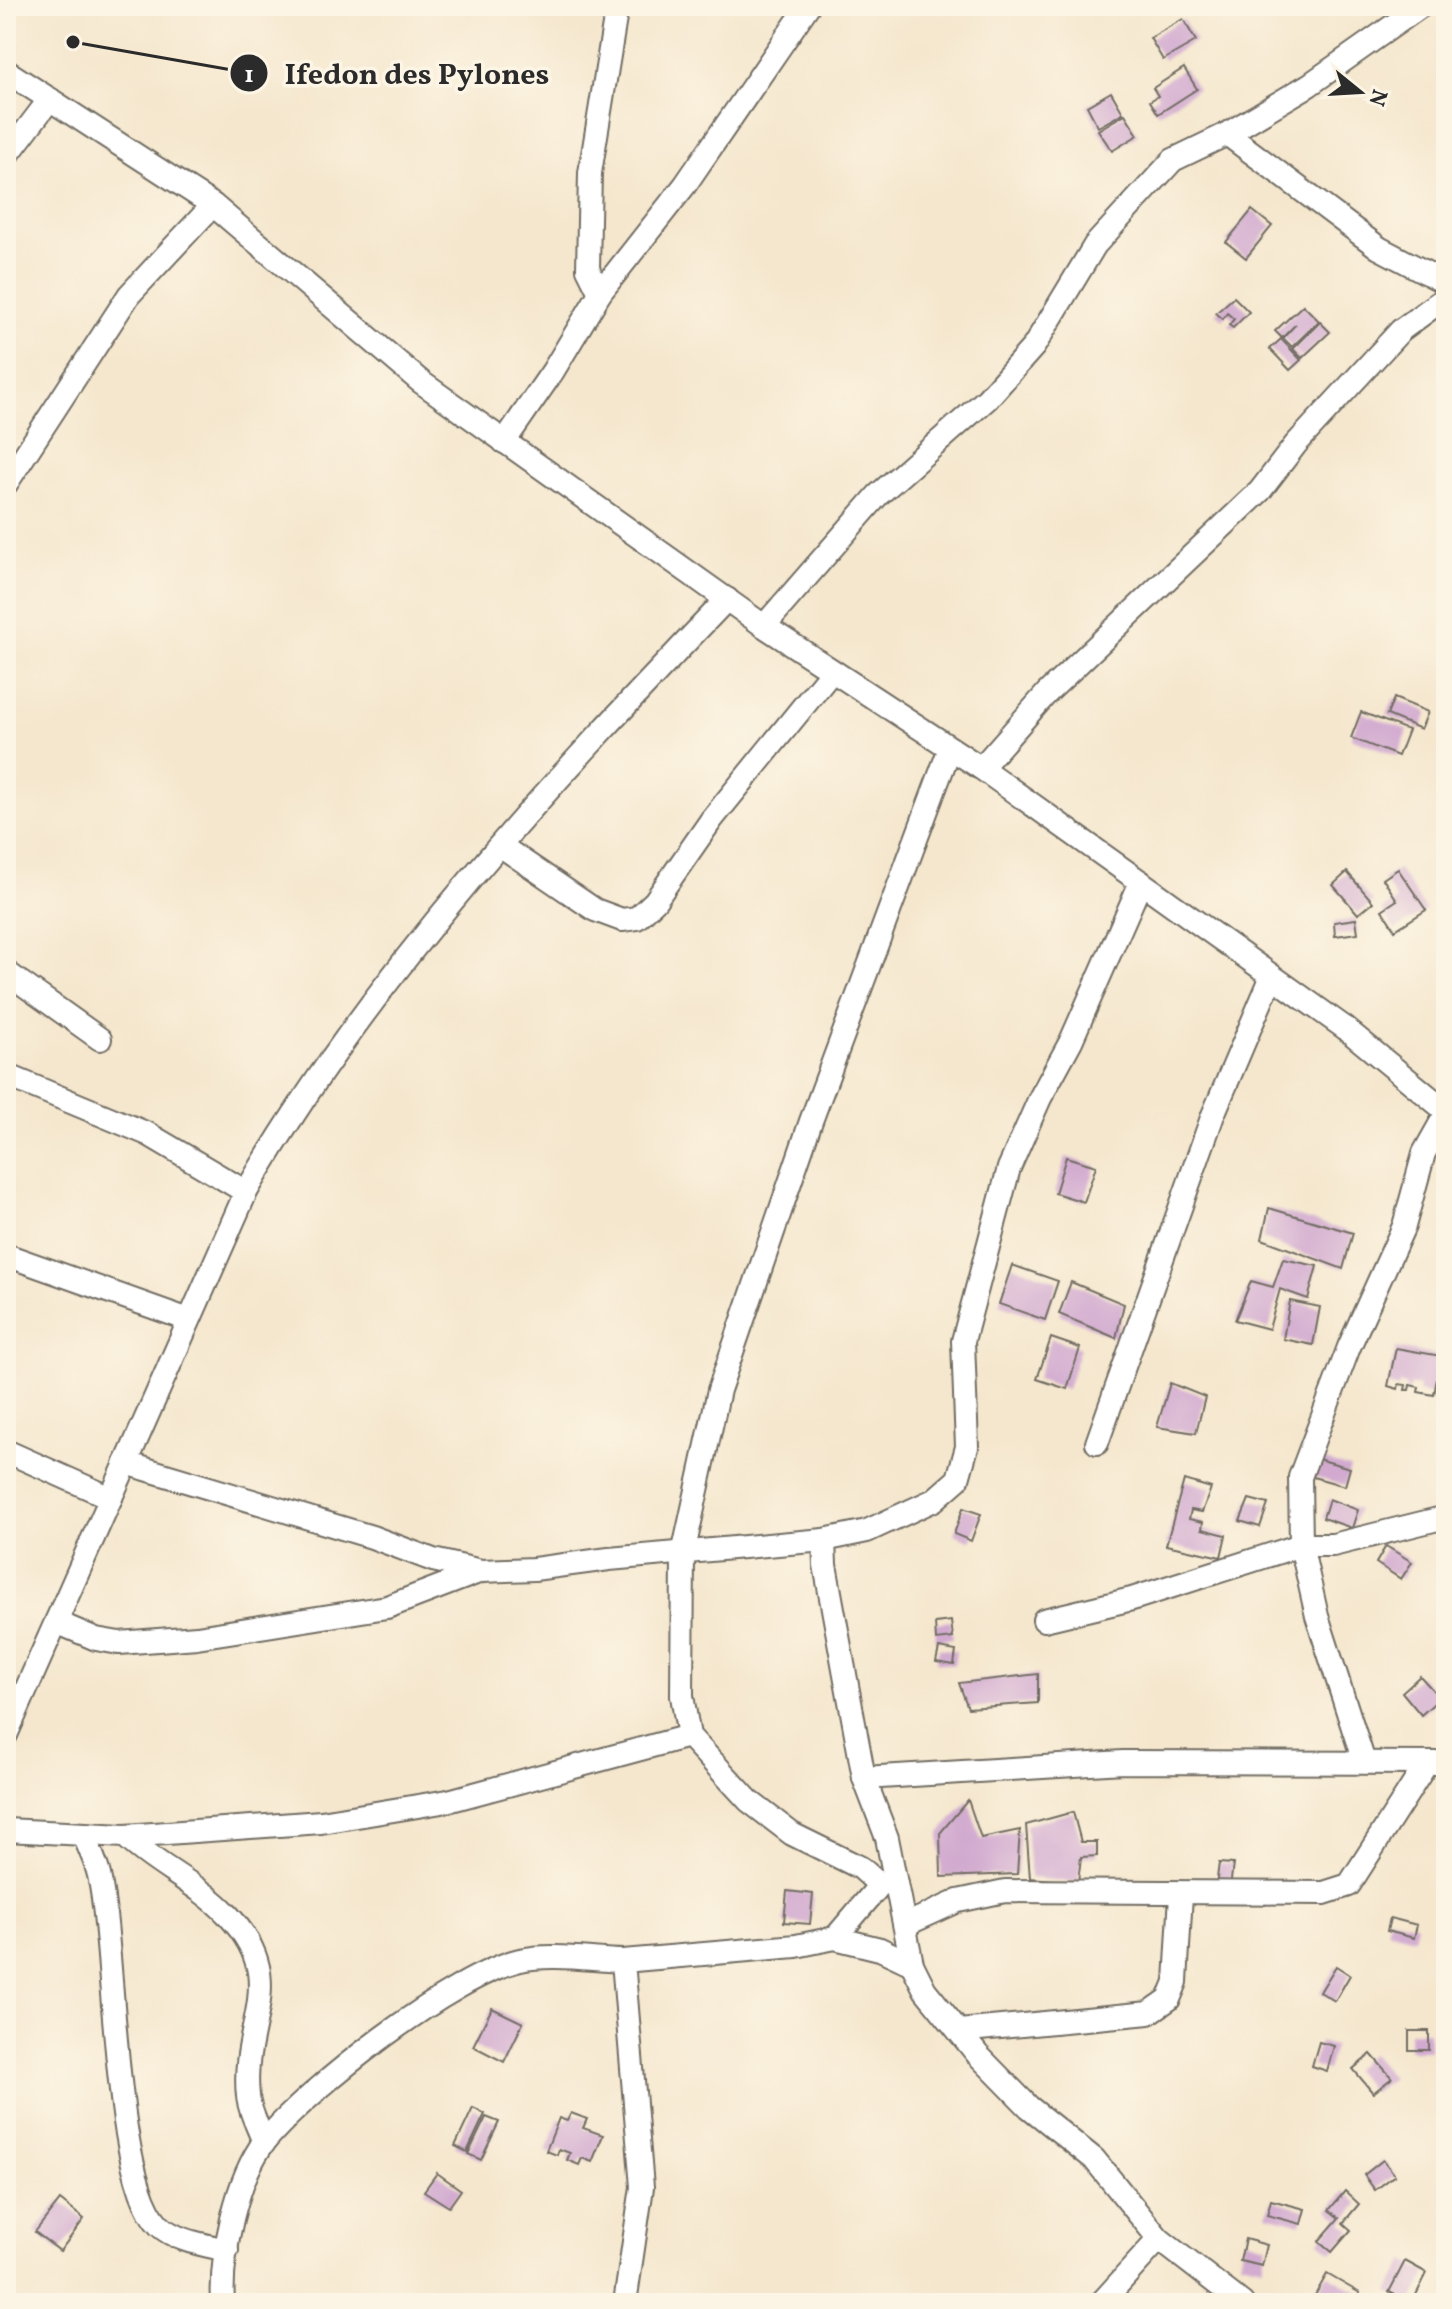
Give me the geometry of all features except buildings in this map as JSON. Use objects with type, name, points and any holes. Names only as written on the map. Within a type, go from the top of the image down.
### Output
[{"type":"street","points":[[600,293],[588,269],[590,173],[617,6]]},
{"type":"street","points":[[504,442],[553,371],[600,293],[685,185],[808,6]]},
{"type":"street","points":[[764,626],[878,495],[987,399],[1034,346],[1095,245],[1173,160],[1227,134],[1357,53],[1421,6]]},
{"type":"street","points":[[6,71],[213,205],[421,382],[764,626],[981,768],[1392,1064],[1446,1112],[1424,1153],[1404,1226],[1349,1347],[1300,1477],[1301,1545],[1317,1616],[1364,1762]]},
{"type":"street","points":[[6,157],[50,99]]},
{"type":"street","points":[[1227,134],[1379,248],[1446,283]]},
{"type":"street","points":[[6,484],[129,295],[213,205]]},
{"type":"street","points":[[981,768],[1047,693],[1260,491],[1296,444],[1401,330],[1446,297]]},
{"type":"street","points":[[6,1735],[246,1192],[289,1116],[388,980],[562,772],[727,599]]},
{"type":"street","points":[[501,846],[595,910],[622,920],[637,918],[655,901],[721,808],[832,671]]},
{"type":"street","points":[[888,1880],[792,1834],[749,1801],[689,1736],[682,1696],[683,1554],[719,1390],[817,1106],[950,748]]},
{"type":"street","points":[[56,1622],[96,1639],[119,1643],[197,1637],[387,1607],[481,1571],[824,1540],[867,1531],[934,1500],[958,1479],[967,1447],[963,1341],[1009,1168],[1040,1098],[1071,1041],[1141,882]]},
{"type":"street","points":[[6,972],[100,1039]]},
{"type":"street","points":[[1097,1443],[1213,1115],[1272,976]]},
{"type":"street","points":[[6,1075],[148,1134],[246,1192]]},
{"type":"street","points":[[6,1255],[189,1320]]},
{"type":"street","points":[[6,1451],[111,1498]]},
{"type":"street","points":[[126,1463],[372,1537],[433,1560],[481,1571]]},
{"type":"street","points":[[1044,1620],[1132,1599],[1301,1545],[1333,1545],[1446,1517]]},
{"type":"street","points":[[824,1540],[825,1565],[864,1778],[887,1838],[888,1880],[905,1925],[912,1964],[925,1990],[1029,2107],[1094,2159],[1159,2239],[1242,2303]]},
{"type":"street","points":[[6,1830],[125,1836],[321,1822],[448,1801],[689,1736]]},
{"type":"street","points":[[864,1778],[1123,1762],[1437,1763]]},
{"type":"street","points":[[905,1925],[958,1901],[1005,1891],[1324,1893],[1349,1885],[1437,1763]]},
{"type":"street","points":[[84,1835],[99,1874],[125,2112],[134,2174],[144,2205],[161,2227],[188,2240],[227,2250]]},
{"type":"street","points":[[125,1836],[149,1859],[227,1914],[254,1950],[262,1991],[250,2061],[248,2097],[264,2143]]},
{"type":"street","points":[[835,1938],[888,1880]]},
{"type":"street","points":[[959,2031],[1149,2013],[1169,1999],[1176,1982],[1181,1894]]},
{"type":"street","points":[[223,2303],[221,2276],[241,2190],[264,2143],[312,2095],[398,2026],[471,1980],[521,1960],[623,1961],[796,1946],[835,1938],[880,1949],[912,1964]]},
{"type":"street","points":[[623,1961],[642,2187],[625,2303]]},
{"type":"street","points":[[1101,2303],[1159,2239]]},
{"type":"place","name":"Ifedon des Pylones","points":[[73,42]]}]
